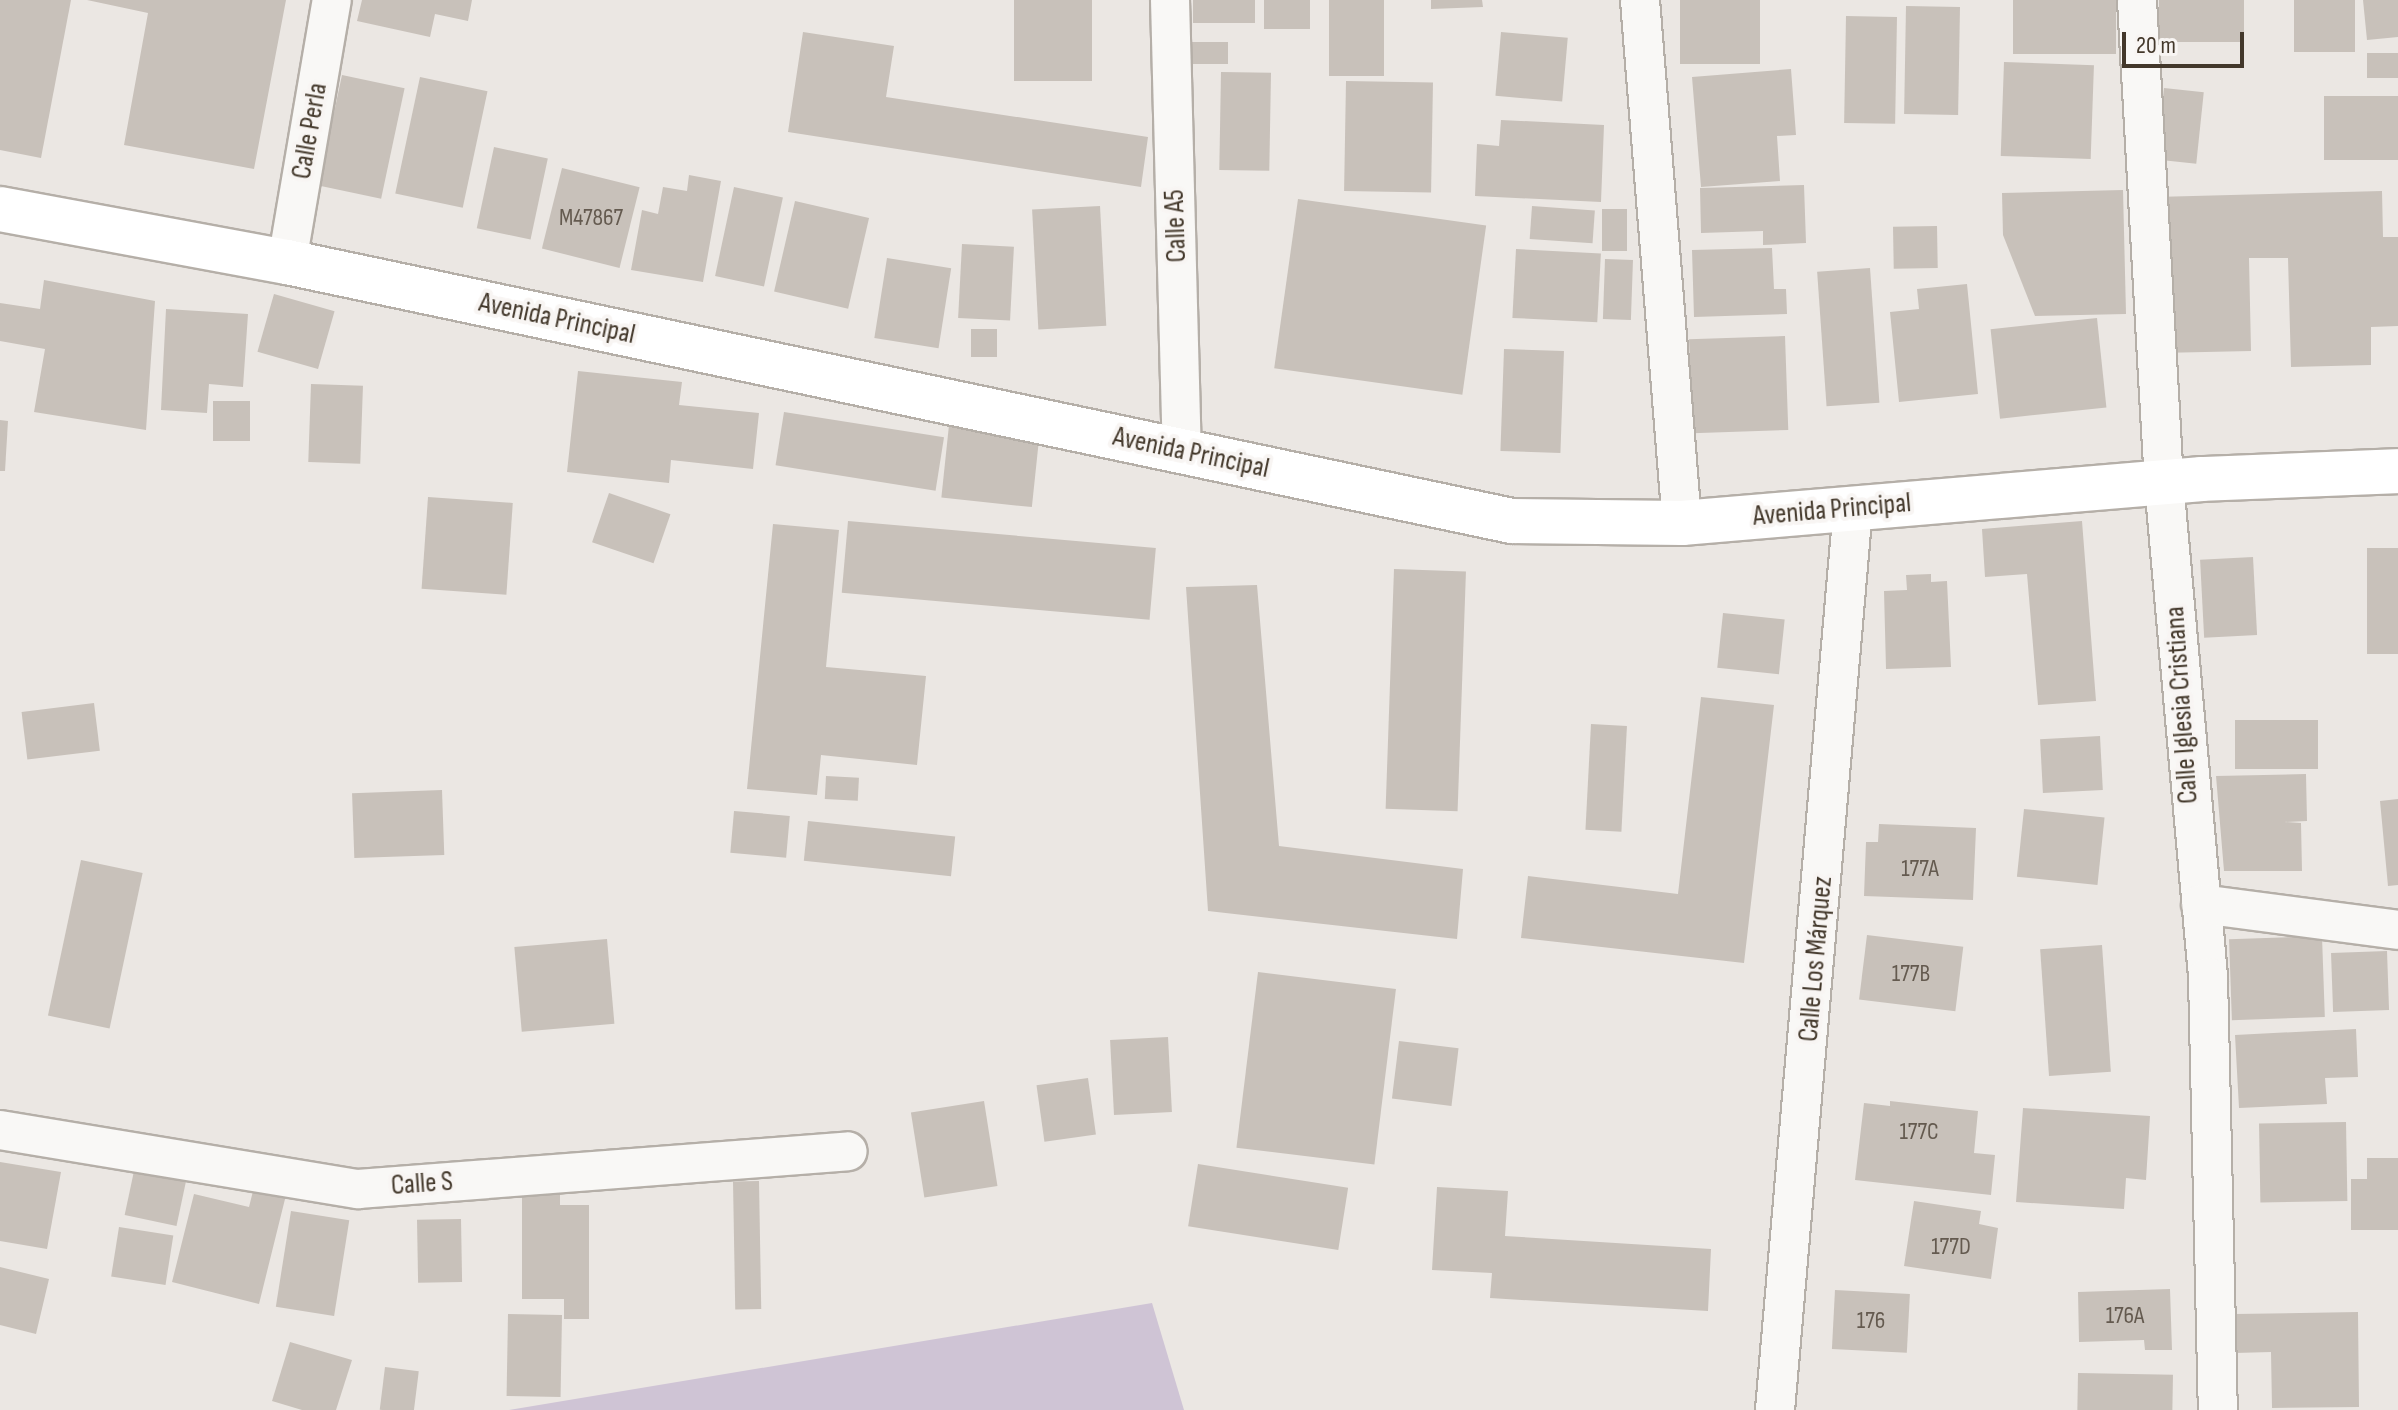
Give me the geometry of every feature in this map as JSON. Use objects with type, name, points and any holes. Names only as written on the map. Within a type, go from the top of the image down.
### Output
[{"type":"street","name":"Calle Perla","points":[[287,262],[332,0]]},
{"type":"street","name":"Calle A5","points":[[1170,0],[1182,451]]},
{"type":"street","points":[[1640,0],[1682,523]]},
{"type":"street","name":"Calle Iglesia Cristiana","points":[[2137,0],[2164,483],[2208,977],[2218,1410]]},
{"type":"street","name":"Avenida Principal","points":[[0,209],[287,262],[1512,521],[1682,523],[2164,483],[2398,471]]},
{"type":"street","name":"Calle Los Márquez","points":[[1775,1410],[1853,508]]},
{"type":"street","points":[[2201,904],[2398,930]]},
{"type":"street","name":"Calle S","points":[[0,1130],[358,1189],[848,1151]]},
{"type":"shaded area","points":[[1152,1303],[1184,1410],[509,1410],[569,1400]]},
{"type":"building","points":[[0,0],[71,0],[41,158],[0,150]]},
{"type":"building","points":[[87,0],[286,0],[254,169],[124,145],[148,13]]},
{"type":"building","points":[[362,0],[472,0],[468,21],[435,14],[430,37],[357,21]]},
{"type":"building","points":[[1014,0],[1092,0],[1092,81],[1014,81]]},
{"type":"building","points":[[1193,0],[1255,0],[1255,23],[1193,23]]},
{"type":"building","points":[[1264,0],[1310,0],[1310,29],[1264,29]]},
{"type":"building","points":[[1329,0],[1384,0],[1384,76],[1329,76]]},
{"type":"building","points":[[1431,0],[1482,0],[1483,7],[1431,9]]},
{"type":"building","points":[[1680,0],[1760,0],[1760,64],[1680,64]]},
{"type":"building","points":[[2013,0],[2116,0],[2116,54],[2013,54]]},
{"type":"building","points":[[2159,0],[2244,0],[2244,42],[2159,42]]},
{"type":"building","points":[[2294,0],[2355,0],[2355,52],[2294,52]]},
{"type":"building","points":[[2363,0],[2398,0],[2398,37],[2367,40]]},
{"type":"building","points":[[1906,6],[1960,7],[1958,115],[1904,114]]},
{"type":"building","points":[[1846,16],[1897,17],[1895,124],[1844,123]]},
{"type":"building","points":[[803,32],[894,46],[886,97],[1148,137],[1141,187],[788,132]]},
{"type":"building","points":[[1501,32],[1568,38],[1562,102],[1495,96]]},
{"type":"building","points":[[1191,42],[1228,42],[1228,64],[1191,64]]},
{"type":"building","points":[[2367,53],[2398,53],[2398,78],[2367,78]]},
{"type":"building","points":[[2004,62],[2094,65],[2091,159],[2001,156]]},
{"type":"building","points":[[1791,69],[1796,135],[1777,136],[1780,181],[1701,187],[1692,77]]},
{"type":"building","points":[[1221,72],[1271,73],[1269,171],[1219,170]]},
{"type":"building","points":[[342,75],[405,88],[381,199],[319,186]]},
{"type":"building","points":[[420,77],[487,91],[463,208],[395,193]]},
{"type":"building","points":[[1346,81],[1433,83],[1431,193],[1344,191]]},
{"type":"building","points":[[2164,88],[2204,92],[2196,164],[2156,160]]},
{"type":"building","points":[[2324,96],[2398,96],[2398,160],[2324,160]]},
{"type":"building","points":[[1501,120],[1604,125],[1601,202],[1475,196],[1477,144],[1499,146]]},
{"type":"building","points":[[494,147],[548,158],[531,240],[477,228]]},
{"type":"building","points":[[562,168],[640,187],[620,268],[542,249]]},
{"type":"building","points":[[689,175],[721,181],[703,282],[631,270],[642,210],[658,214],[663,187],[687,191]]},
{"type":"building","points":[[1804,185],[1806,243],[1763,245],[1763,231],[1701,233],[1700,188]]},
{"type":"building","points":[[734,187],[783,197],[764,286],[715,276]]},
{"type":"building","points":[[2123,190],[2126,314],[2035,316],[2003,235],[2002,193]]},
{"type":"building","points":[[2382,191],[2383,237],[2398,237],[2398,326],[2371,327],[2371,365],[2291,367],[2288,258],[2249,258],[2251,351],[2159,353],[2155,197]]},
{"type":"building","points":[[1298,199],[1486,225],[1462,395],[1274,368]]},
{"type":"building","points":[[795,201],[869,218],[848,309],[774,292]]},
{"type":"building","points":[[1100,206],[1106,326],[1038,329],[1032,210]]},
{"type":"building","points":[[1532,206],[1595,210],[1593,243],[1530,239]]},
{"type":"building","points":[[1602,209],[1627,209],[1627,251],[1602,251]]},
{"type":"building","points":[[1937,226],[1938,268],[1894,269],[1893,227]]},
{"type":"building","points":[[962,244],[1014,247],[1010,321],[958,318]]},
{"type":"building","points":[[1772,248],[1774,289],[1786,289],[1787,314],[1694,317],[1692,250]]},
{"type":"building","points":[[1516,249],[1601,253],[1597,322],[1512,318]]},
{"type":"building","points":[[887,258],[951,268],[939,348],[874,338]]},
{"type":"building","points":[[1605,259],[1633,260],[1631,320],[1603,319]]},
{"type":"building","points":[[1870,268],[1879,403],[1827,406],[1817,272]]},
{"type":"building","points":[[44,280],[155,301],[146,430],[34,412],[45,349],[0,341],[0,303],[40,309]]},
{"type":"building","points":[[1967,284],[1978,394],[1899,402],[1890,312],[1919,309],[1917,289]]},
{"type":"building","points":[[274,294],[335,311],[318,369],[257,352]]},
{"type":"building","points":[[166,309],[248,314],[243,387],[209,384],[207,413],[161,410]]},
{"type":"building","points":[[2097,318],[2106,408],[2000,419],[1991,329]]},
{"type":"building","points":[[971,329],[997,329],[997,357],[971,357]]},
{"type":"building","points":[[1785,336],[1788,430],[1692,433],[1689,339]]},
{"type":"building","points":[[1504,349],[1564,351],[1560,453],[1500,451]]},
{"type":"building","points":[[578,371],[682,382],[679,405],[759,413],[753,469],[671,460],[669,483],[567,472]]},
{"type":"building","points":[[311,384],[363,386],[360,464],[308,462]]},
{"type":"building","points":[[213,401],[250,401],[250,441],[213,441]]},
{"type":"building","points":[[784,412],[944,437],[936,491],[776,465]]},
{"type":"building","points":[[0,420],[8,421],[5,471],[0,471]]},
{"type":"building","points":[[949,425],[1040,435],[1032,507],[941,498]]},
{"type":"building","points":[[609,493],[670,514],[654,563],[592,542]]},
{"type":"building","points":[[428,497],[513,503],[506,595],[422,589]]},
{"type":"building","points":[[848,521],[1156,548],[1150,620],[842,593]]},
{"type":"building","points":[[2082,521],[2096,701],[2038,705],[2027,574],[1985,577],[1982,529]]},
{"type":"building","points":[[773,524],[839,530],[826,667],[926,676],[917,765],[821,755],[817,795],[747,789]]},
{"type":"building","points":[[2367,548],[2398,548],[2398,654],[2367,654]]},
{"type":"building","points":[[2253,557],[2257,635],[2204,638],[2200,560]]},
{"type":"building","points":[[1394,569],[1466,572],[1458,811],[1386,809]]},
{"type":"building","points":[[1931,574],[1931,582],[1947,581],[1951,667],[1886,669],[1884,591],[1907,590],[1906,575]]},
{"type":"building","points":[[1257,585],[1279,846],[1463,869],[1457,939],[1208,911],[1186,587]]},
{"type":"building","points":[[1723,613],[1785,619],[1779,674],[1717,668]]},
{"type":"building","points":[[1701,697],[1774,705],[1744,963],[1521,938],[1528,876],[1678,894]]},
{"type":"building","points":[[94,703],[100,751],[27,760],[22,712]]},
{"type":"building","points":[[2235,720],[2318,720],[2318,769],[2235,769]]},
{"type":"building","points":[[1591,724],[1627,726],[1621,832],[1585,830]]},
{"type":"building","points":[[2100,736],[2103,790],[2043,793],[2040,739]]},
{"type":"building","points":[[2306,774],[2307,821],[2284,822],[2301,823],[2302,871],[2224,871],[2216,776]]},
{"type":"building","points":[[826,776],[859,778],[858,801],[825,799]]},
{"type":"building","points":[[442,790],[444,855],[354,858],[352,793]]},
{"type":"building","points":[[2398,799],[2398,885],[2388,886],[2380,801]]},
{"type":"building","points":[[2024,809],[2105,817],[2097,885],[2017,877]]},
{"type":"building","points":[[734,811],[790,816],[786,858],[730,853]]},
{"type":"building","points":[[808,821],[955,836],[951,876],[804,861]]},
{"type":"building","points":[[1879,824],[1976,828],[1973,900],[1864,896],[1866,842],[1878,842]]},
{"type":"building","points":[[81,860],[143,873],[110,1029],[48,1016]]},
{"type":"building","points":[[1867,935],[1963,947],[1955,1011],[1859,1000]]},
{"type":"building","points":[[2322,936],[2325,1017],[2232,1020],[2229,939]]},
{"type":"building","points":[[607,939],[614,1024],[522,1032],[514,947]]},
{"type":"building","points":[[2102,945],[2111,1072],[2049,1076],[2040,949]]},
{"type":"building","points":[[2387,951],[2389,1010],[2333,1012],[2331,953]]},
{"type":"building","points":[[1258,972],[1396,989],[1374,1165],[1236,1148]]},
{"type":"building","points":[[2356,1029],[2358,1077],[2325,1078],[2327,1104],[2239,1108],[2235,1035]]},
{"type":"building","points":[[1168,1037],[1172,1112],[1114,1115],[1110,1040]]},
{"type":"building","points":[[1399,1041],[1459,1048],[1451,1106],[1392,1099]]},
{"type":"building","points":[[1088,1078],[1096,1134],[1044,1142],[1037,1085]]},
{"type":"building","points":[[984,1101],[997,1186],[924,1198],[911,1113]]},
{"type":"building","points":[[1890,1101],[1978,1111],[1974,1153],[1995,1155],[1991,1195],[1855,1180],[1864,1103],[1890,1106]]},
{"type":"building","points":[[2023,1108],[2150,1116],[2146,1180],[2126,1178],[2124,1209],[2016,1202]]},
{"type":"building","points":[[2346,1122],[2347,1201],[2260,1203],[2259,1124]]},
{"type":"building","points":[[2367,1158],[2398,1158],[2398,1230],[2351,1230],[2351,1179],[2367,1179]]},
{"type":"building","points":[[0,1162],[61,1172],[47,1249],[0,1241]]},
{"type":"building","points":[[1198,1164],[1348,1188],[1338,1250],[1188,1226]]},
{"type":"building","points":[[134,1171],[186,1182],[176,1226],[125,1215]]},
{"type":"building","points":[[733,1181],[759,1181],[761,1309],[735,1309]]},
{"type":"building","points":[[254,1187],[286,1195],[259,1304],[172,1282],[194,1194],[249,1207]]},
{"type":"building","points":[[1437,1187],[1508,1191],[1505,1236],[1711,1249],[1708,1311],[1490,1298],[1492,1273],[1432,1270]]},
{"type":"building","points":[[522,1191],[560,1191],[560,1205],[589,1205],[589,1319],[564,1319],[564,1299],[522,1299]]},
{"type":"building","points":[[1914,1201],[1981,1211],[1979,1224],[1998,1228],[1991,1279],[1904,1266]]},
{"type":"building","points":[[291,1211],[349,1220],[334,1316],[276,1307]]},
{"type":"building","points":[[461,1219],[462,1282],[418,1283],[417,1220]]},
{"type":"building","points":[[119,1227],[173,1236],[166,1285],[111,1276]]},
{"type":"building","points":[[0,1267],[49,1279],[36,1334],[0,1325]]},
{"type":"building","points":[[2170,1289],[2172,1350],[2145,1350],[2144,1340],[2079,1342],[2078,1292]]},
{"type":"building","points":[[1835,1290],[1910,1294],[1907,1353],[1832,1349]]},
{"type":"building","points":[[2358,1312],[2359,1407],[2272,1408],[2271,1352],[2235,1353],[2235,1314]]},
{"type":"building","points":[[508,1314],[562,1315],[561,1397],[507,1396]]},
{"type":"building","points":[[290,1342],[352,1360],[336,1410],[302,1410],[272,1401]]},
{"type":"building","points":[[385,1367],[419,1371],[414,1410],[380,1410]]},
{"type":"building","points":[[2078,1373],[2173,1375],[2172,1410],[2077,1410]]}]
